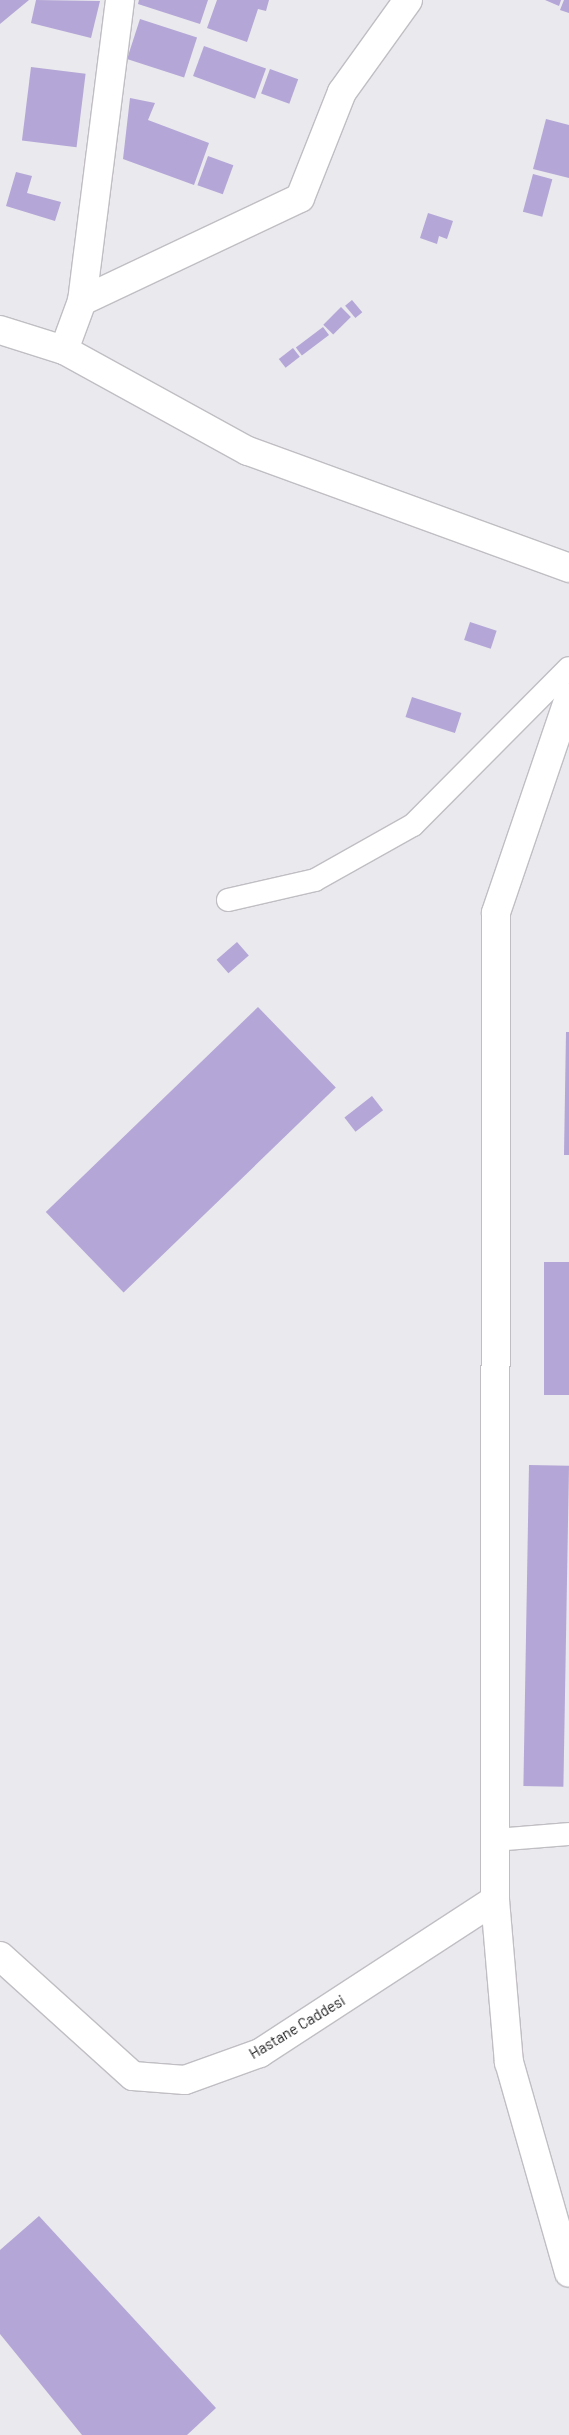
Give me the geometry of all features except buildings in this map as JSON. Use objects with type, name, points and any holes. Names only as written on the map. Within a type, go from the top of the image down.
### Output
[{"type":"street","points":[[64,350],[82,300],[120,0]]},
{"type":"street","points":[[82,300],[300,198],[342,92],[408,0]]},
{"type":"street","points":[[0,330],[64,350],[248,451],[569,568]]},
{"type":"street","points":[[569,698],[496,913],[495,1840],[495,1900],[509,2062],[569,2273]]},
{"type":"street","name":"Hastane Caddesi","points":[[0,1956],[133,2076],[185,2080],[260,2053],[495,1900]]},
{"type":"lane","points":[[228,900],[315,880],[413,825],[569,668]]},
{"type":"lane","points":[[495,1840],[569,1834]]}]
